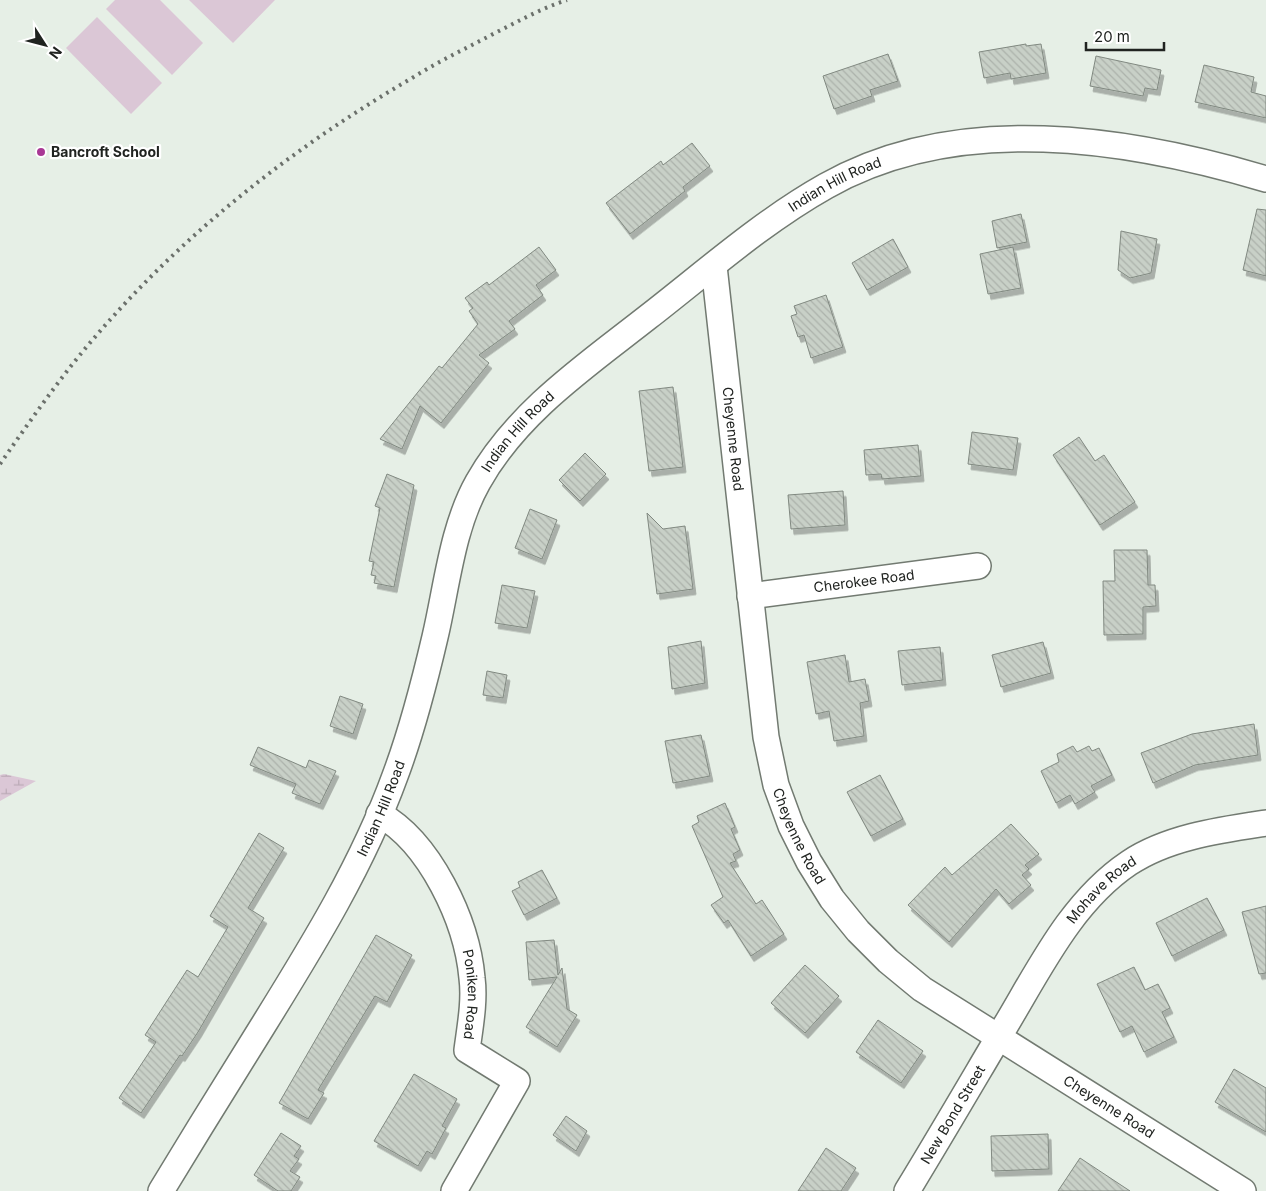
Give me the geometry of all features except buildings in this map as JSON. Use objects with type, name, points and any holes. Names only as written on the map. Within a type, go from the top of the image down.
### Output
[{"type":"street","name":"Indian Hill Road","points":[[161,1191],[308,953],[344,886],[395,777],[418,704],[463,516],[479,480],[509,437],[553,393],[781,214],[827,185],[880,162],[940,146],[998,139],[1089,142],[1189,159],[1266,179]]},
{"type":"street","name":"Cheyenne Road","points":[[714,266],[766,737],[776,785],[791,826],[809,862],[832,899],[858,931],[888,961],[922,989],[1243,1191]]},
{"type":"street","name":"Cherokee Road","points":[[750,596],[978,566]]},
{"type":"street","name":"Poniken Road","points":[[379,814],[398,826],[429,862],[450,900],[460,926],[473,979],[467,1050],[517,1081],[454,1191]]},
{"type":"street","name":"Mohave Road","points":[[999,1038],[1079,908],[1111,876],[1137,858],[1171,843],[1266,823]]},
{"type":"street","name":"New Bond Street","points":[[907,1191],[999,1038]]},
{"type":"green space","points":[[115,0],[160,0],[203,43],[172,75],[106,9]]},
{"type":"green space","points":[[189,0],[275,0],[233,43]]},
{"type":"green space","points":[[97,17],[162,83],[131,114],[66,48]]},
{"type":"green space","points":[[4,774],[36,781],[0,801],[0,775]]},
{"type":"railway","points":[[0,464],[71,366],[107,323],[186,243],[228,206],[317,138],[364,107],[453,55],[522,19],[567,0]]},
{"type":"place","name":"Bancroft School","points":[[41,152]]}]
